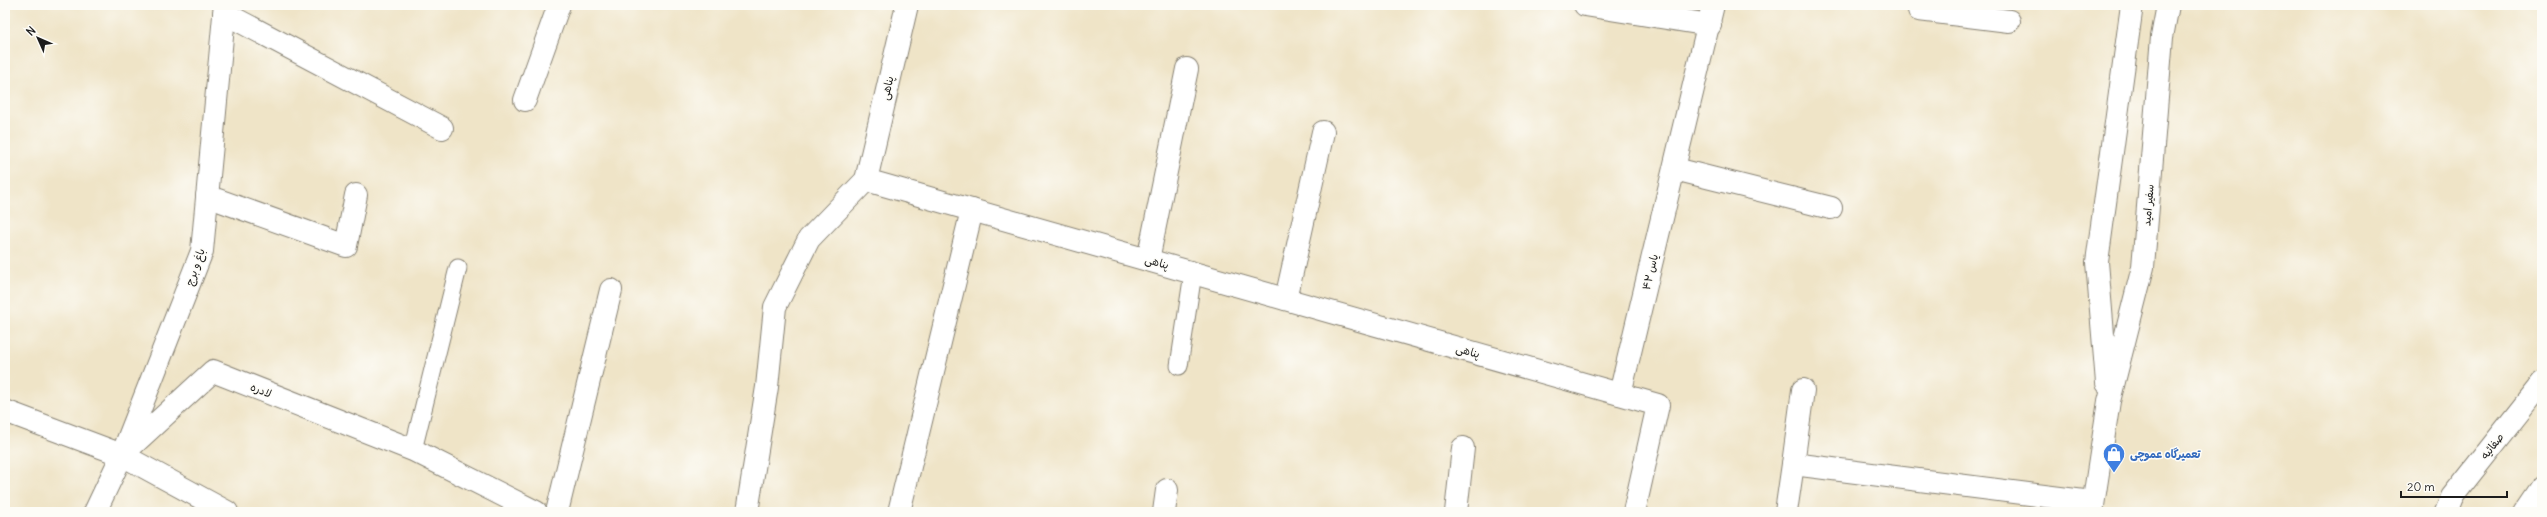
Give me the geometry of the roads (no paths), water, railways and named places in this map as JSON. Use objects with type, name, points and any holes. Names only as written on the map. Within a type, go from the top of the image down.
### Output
[{"type":"street","points":[[525,100],[559,5]]},
{"type":"street","name":"پناهی","points":[[907,5],[866,180],[1620,394]]},
{"type":"street","points":[[1585,5],[1712,15]]},
{"type":"street","points":[[1918,5],[1919,10],[2009,21]]},
{"type":"street","name":"سفیر امید","points":[[2109,401],[2097,262],[2132,5]]},
{"type":"street","name":"سفیر امید","points":[[2092,507],[2109,401],[2143,267],[2162,37],[2168,5]]},
{"type":"street","points":[[224,9],[442,128]]},
{"type":"street","name":"باغ و برج","points":[[95,512],[122,455],[202,251],[224,9]]},
{"type":"street","name":"یاس ۴۲","points":[[1620,394],[1712,15]]},
{"type":"street","points":[[1148,260],[1187,69]]},
{"type":"street","points":[[1286,299],[1323,132]]},
{"type":"street","points":[[1675,169],[1831,208]]},
{"type":"street","points":[[747,512],[767,387],[775,308],[809,239],[866,180]]},
{"type":"street","points":[[207,196],[346,246],[356,195]]},
{"type":"street","points":[[899,512],[972,210]]},
{"type":"street","points":[[557,512],[611,290]]},
{"type":"street","name":"لادره","points":[[122,455],[213,371],[413,450],[536,512]]},
{"type":"street","name":"صفائیه","points":[[2446,512],[2452,497],[2542,382]]},
{"type":"street","points":[[1786,512],[1803,390]]},
{"type":"street","points":[[1620,394],[1658,405],[1634,512]]},
{"type":"street","points":[[5,411],[122,455],[227,512]]},
{"type":"street","points":[[1456,512],[1463,448]]},
{"type":"street","points":[[1793,464],[2092,507]]},
{"type":"street","points":[[2525,512],[2542,487]]},
{"type":"street","points":[[1164,512],[1167,490]]},
{"type":"lane","points":[[413,450],[458,268]]},
{"type":"lane","points":[[1179,366],[1193,273]]},
{"type":"place","name":"تعمیرگاه عموچی","points":[[2114,474]]}]
